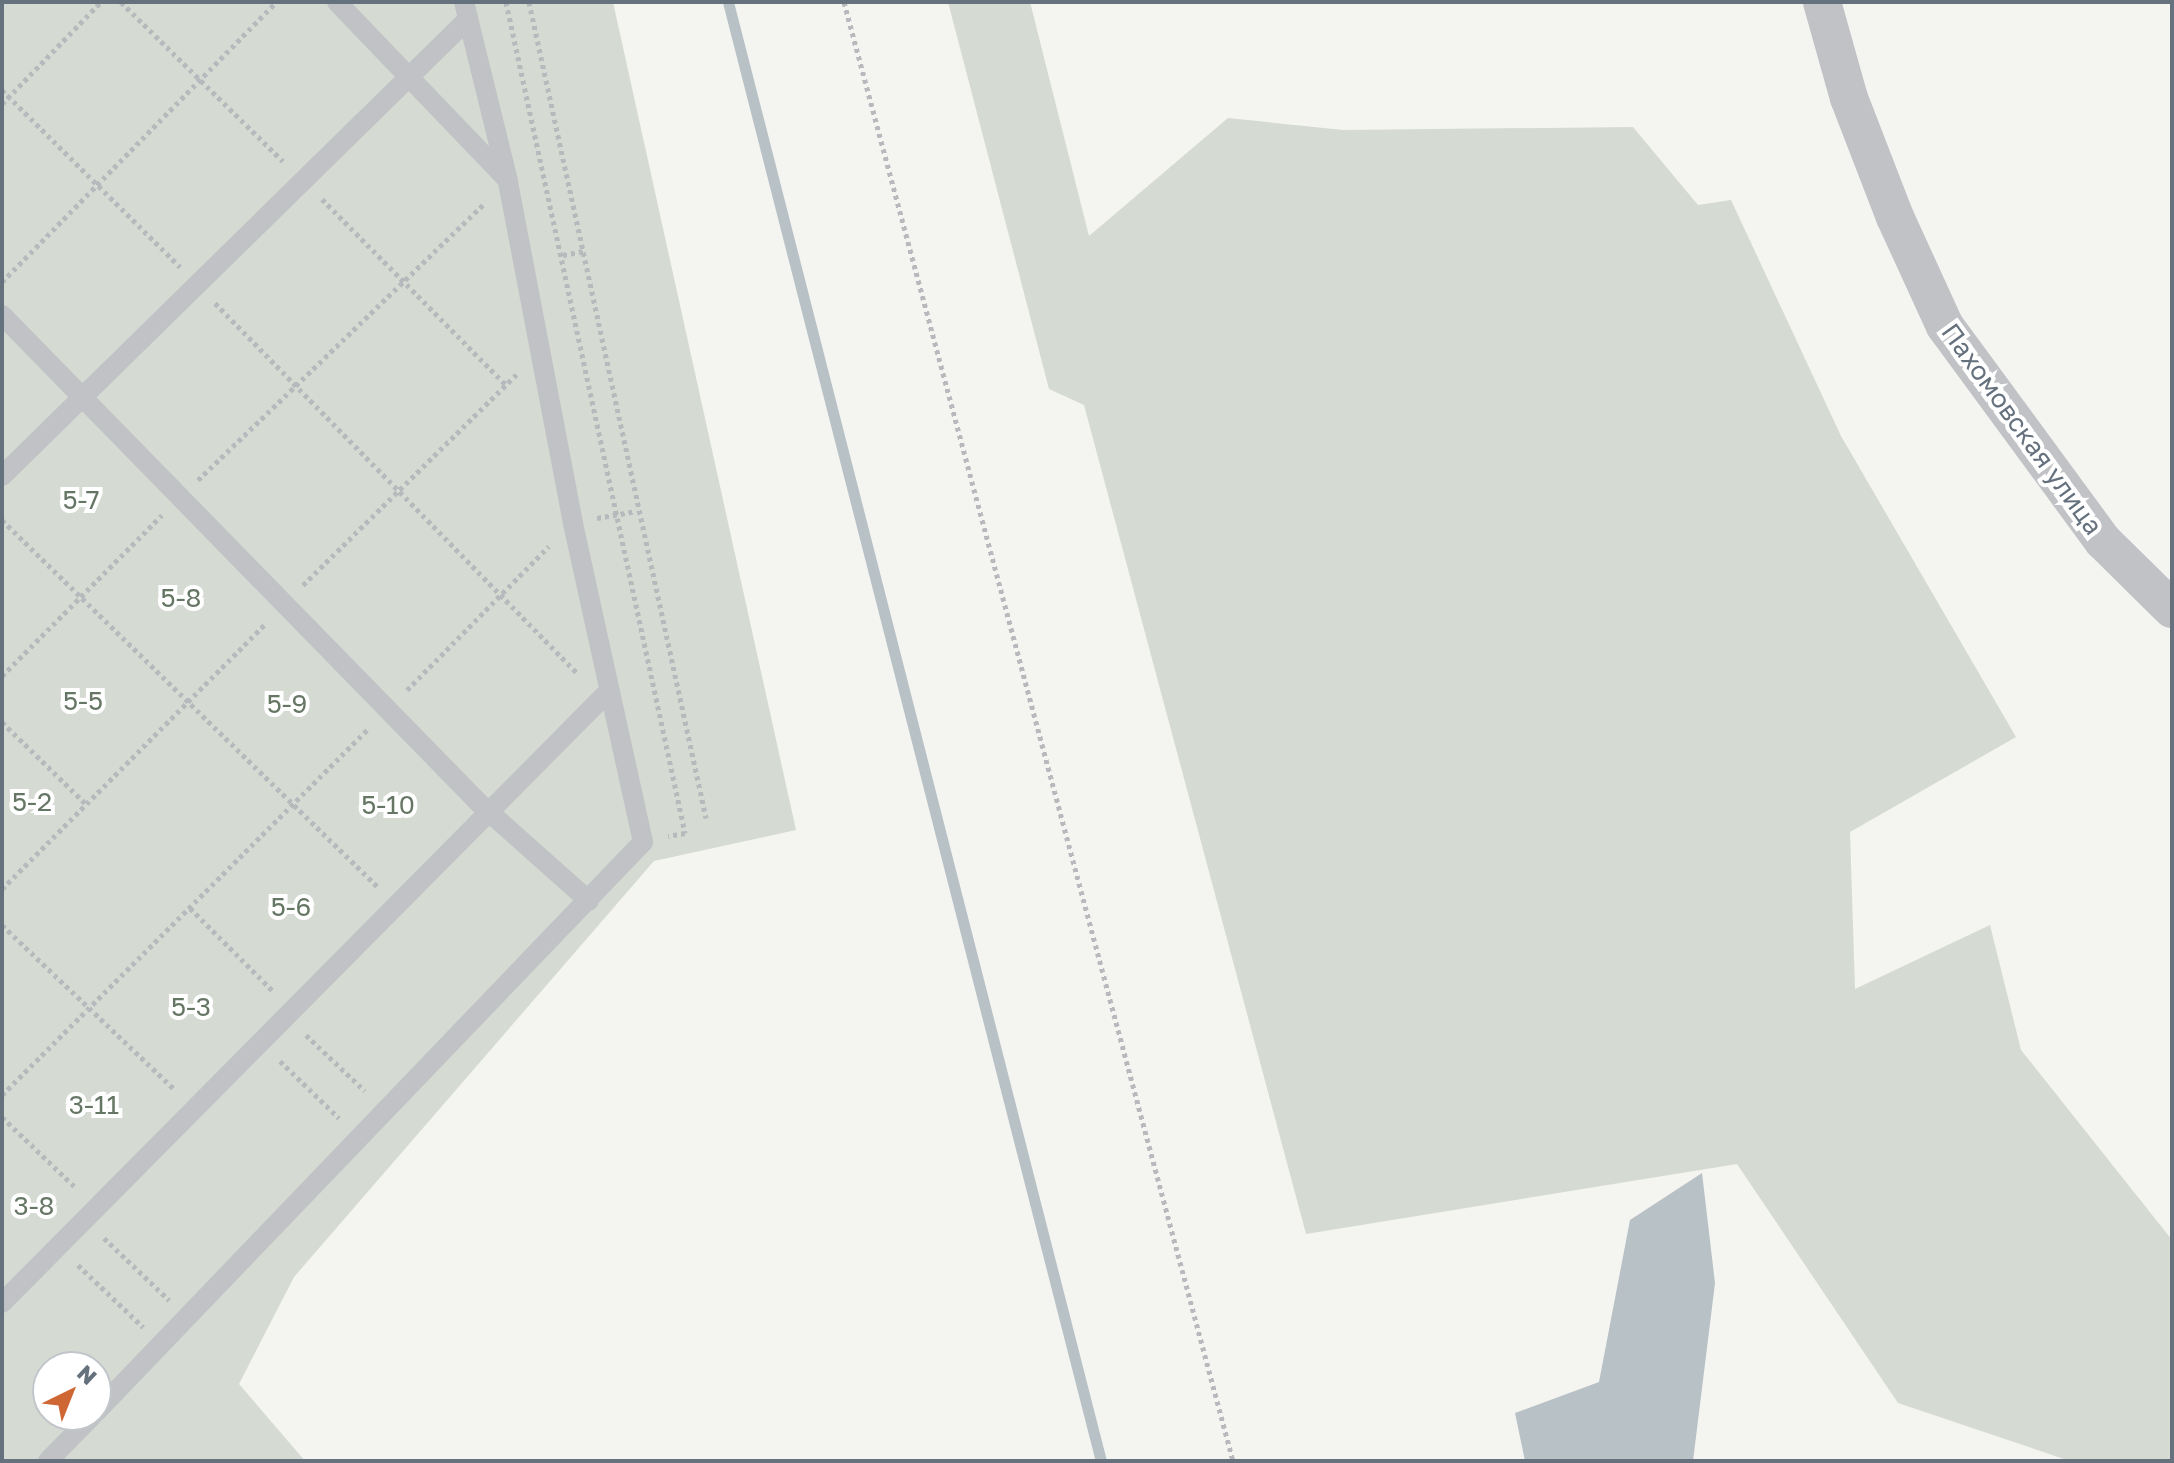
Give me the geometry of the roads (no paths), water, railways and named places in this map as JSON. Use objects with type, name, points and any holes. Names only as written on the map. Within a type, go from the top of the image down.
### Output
[{"type":"street","name":"Пахомовская улица","points":[[1822,2],[1849,98],[1895,217],[1945,326],[2103,541],[2172,609]]},
{"type":"lane","points":[[337,2],[508,181]]},
{"type":"lane","points":[[2,476],[408,74],[466,10]]},
{"type":"lane","points":[[112,1395],[643,842],[573,523],[508,181],[466,10]]},
{"type":"lane","points":[[2,315],[388,709],[589,901]]},
{"type":"lane","points":[[2,1303],[494,812],[608,692]]},
{"type":"lane","points":[[48,1461],[77,1431]]},
{"type":"waterway","points":[[728,2],[1101,1461]]},
{"type":"park label","name":"5-7","points":[[81,500]]},
{"type":"park label","name":"5-8","points":[[181,598]]},
{"type":"park label","name":"5-5","points":[[83,701]]},
{"type":"park label","name":"5-9","points":[[287,704]]},
{"type":"park label","name":"5-2","points":[[32,802]]},
{"type":"park label","name":"5-10","points":[[388,805]]},
{"type":"park label","name":"5-6","points":[[291,907]]},
{"type":"park label","name":"5-3","points":[[191,1007]]},
{"type":"park label","name":"3-11","points":[[94,1105]]},
{"type":"park label","name":"3-8","points":[[34,1206]]}]
